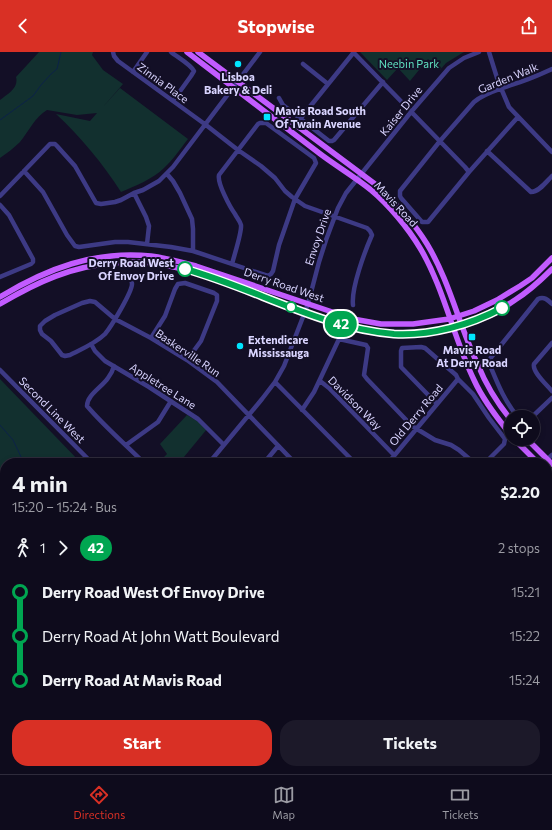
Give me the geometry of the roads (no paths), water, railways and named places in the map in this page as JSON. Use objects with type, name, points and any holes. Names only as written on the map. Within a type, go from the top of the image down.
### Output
[{"type":"main road","name":"Mavis Road","points":[[187,52],[328,160],[372,191],[409,231],[420,248],[432,272],[473,379],[493,412],[504,426]]},
{"type":"main road","name":"Mavis Road","points":[[198,52],[375,184],[401,209],[420,233],[440,269],[477,364],[504,410]]},
{"type":"main road","name":"Derry Road West","points":[[0,298],[19,286],[42,275],[65,265],[82,260],[128,256],[158,257],[196,266],[353,319],[381,324],[413,324],[449,319],[474,311],[497,300],[532,278],[552,258]]},
{"type":"main road","name":"Derry Road West","points":[[0,304],[42,281],[68,271],[96,265],[128,262],[150,262],[194,272],[338,323],[362,329],[395,334],[410,334],[452,327],[494,313],[515,300],[542,279],[552,269]]},
{"type":"main road","points":[[520,446],[533,458]]},
{"type":"main road","points":[[534,446],[547,458]]},
{"type":"street","name":"Zinnia Place","points":[[113,52],[118,61],[261,166],[275,178],[285,191],[305,206],[367,228],[370,231],[372,235],[358,273],[352,298],[353,304]]},
{"type":"street","points":[[133,72],[147,52]]},
{"type":"street","points":[[171,52],[193,68],[194,71],[173,101]]},
{"type":"street","points":[[0,196],[50,144],[57,146],[75,166],[96,203],[101,204],[115,202],[153,185],[173,167],[260,52]]},
{"type":"street","points":[[300,119],[354,52],[465,166],[469,172],[518,117]]},
{"type":"street","name":"Kaiser Drive","points":[[362,174],[411,112],[449,68],[464,58],[479,52]]},
{"type":"street","points":[[489,52],[498,81],[509,107],[552,152]]},
{"type":"street","points":[[303,64],[328,84]]},
{"type":"street","name":"Garden Walk","points":[[469,172],[428,222],[422,222],[401,198],[400,192],[440,141],[474,102],[479,98],[501,88],[538,76],[552,69]]},
{"type":"street","points":[[279,98],[283,105],[300,119],[329,141],[332,141],[383,82]]},
{"type":"street","points":[[24,171],[43,192],[67,235],[75,246],[79,247],[122,242],[193,251],[266,276],[268,276],[273,272],[279,245],[295,199],[316,163],[314,158],[272,127],[264,123],[258,124],[218,177],[230,206],[241,226],[232,264]]},
{"type":"street","points":[[487,151],[530,192],[538,189],[552,176]]},
{"type":"street","points":[[167,174],[180,193],[192,219],[193,251]]},
{"type":"street","name":"Envoy Drive","points":[[213,458],[249,416],[275,382],[284,366],[308,304],[319,262],[334,217],[341,201],[362,174]]},
{"type":"street","points":[[134,193],[149,226],[147,244]]},
{"type":"street","points":[[0,205],[9,215],[33,258],[33,262],[0,277]]},
{"type":"street","points":[[91,344],[105,334],[115,318],[128,295],[132,284],[130,278]]},
{"type":"street","points":[[150,338],[165,316],[178,284],[185,283],[214,293],[217,295],[217,301],[204,334],[201,341],[187,360]]},
{"type":"street","points":[[513,410],[499,389],[488,363],[489,358],[538,299],[546,298],[552,304]]},
{"type":"street","name":"Baskerville Run","points":[[91,344],[65,356],[62,355],[51,341],[42,334],[40,326],[55,315],[82,303],[90,301],[95,302],[115,318],[187,360],[217,382],[290,458]]},
{"type":"street","points":[[302,410],[320,381],[339,339],[366,345],[368,348],[364,375],[367,379],[412,426],[436,440],[451,445],[468,458]]},
{"type":"street","points":[[552,343],[534,364],[533,368],[552,391]]},
{"type":"street","name":"Appletree Lane","points":[[91,344],[105,361],[198,419],[224,445]]},
{"type":"street","points":[[437,404],[401,367],[402,348],[421,346],[425,348],[456,375],[473,394],[488,418],[505,439],[504,444],[490,458]]},
{"type":"street","points":[[114,366],[108,379],[88,399],[86,404],[95,416],[139,458]]},
{"type":"street","name":"Second Line West","points":[[0,370],[87,458]]},
{"type":"street","name":"Old Derry Road","points":[[392,458],[458,379]]},
{"type":"street","name":"Davidson Way","points":[[320,381],[329,388],[394,455]]},
{"type":"street","points":[[275,382],[350,458]]},
{"type":"street","points":[[539,410],[552,398]]},
{"type":"street","points":[[126,445],[158,422],[171,401]]},
{"type":"street","points":[[268,458],[278,446]]},
{"type":"waterway","points":[[0,120],[33,96],[41,85],[57,69],[61,52]]},
{"type":"waterway","points":[[0,425],[13,440],[22,458]]},
{"type":"place","name":"Lisboa Bakery & Deli","points":[[238,64]]},
{"type":"place","name":"Mavis Road South Of Twain Avenue","points":[[267,117]]},
{"type":"place","name":"Derry Road West Of Envoy Drive","points":[[185,269]]},
{"type":"place","name":"Mavis Road At Derry Road","points":[[472,337]]},
{"type":"place","name":"Extendicare Mississauga","points":[[240,346]]},
{"type":"park label","name":"Neebin Park","points":[[409,64]]}]
